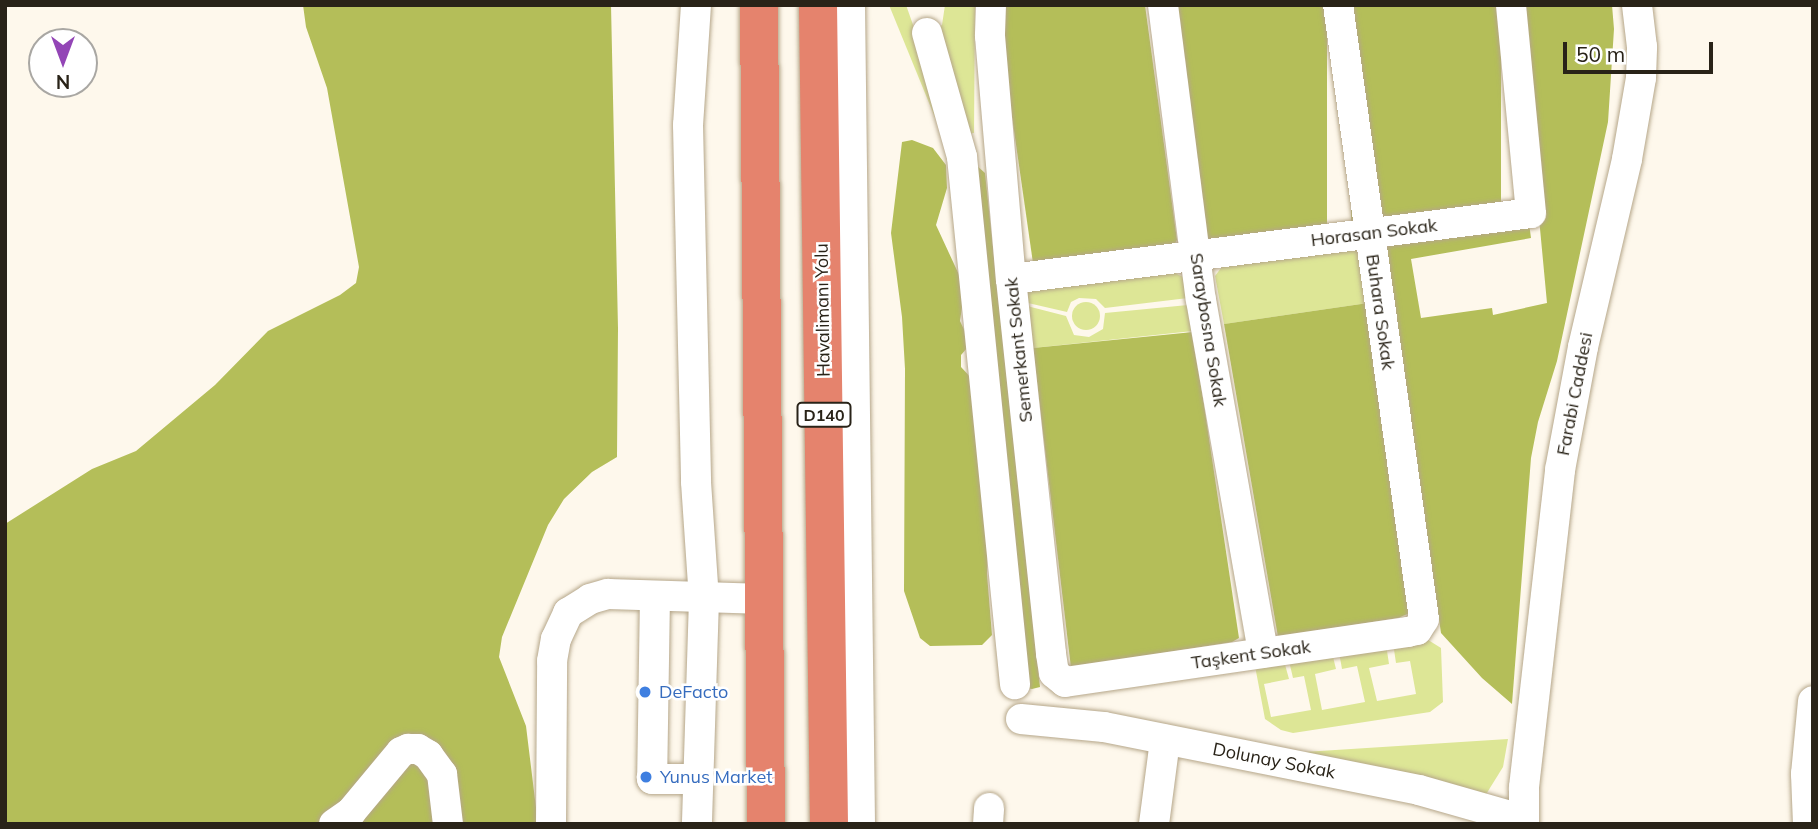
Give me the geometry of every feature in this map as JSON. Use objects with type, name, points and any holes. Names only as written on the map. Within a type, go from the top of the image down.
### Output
[{"type":"highway","points":[[759,5],[766,824]]},
{"type":"highway","name":"Havalimanı Yolu","points":[[818,5],[830,824]]},
{"type":"street","points":[[696,5],[688,125],[696,482],[704,599],[698,824]]},
{"type":"street","points":[[849,5],[859,824]]},
{"type":"street","name":"Semerkant Sokak","points":[[991,5],[990,36],[1011,279],[1054,673],[1065,682],[1073,681]]},
{"type":"street","name":"Saraybosna Sokak","points":[[1163,5],[1195,256],[1263,653]]},
{"type":"street","name":"Buhara Sokak","points":[[1338,5],[1424,619]]},
{"type":"street","name":"Horasan Sokak","points":[[1011,279],[1531,213],[1511,5]]},
{"type":"street","name":"Farabi Caddesi","points":[[1512,821],[1524,787],[1560,470],[1583,347],[1627,159],[1641,78],[1642,47],[1637,5]]},
{"type":"street","points":[[927,33],[961,157],[1015,684]]},
{"type":"street","points":[[961,157],[1001,156]]},
{"type":"street","points":[[551,824],[552,662],[563,620],[573,608],[599,596],[765,599]]},
{"type":"street","points":[[655,596],[652,779],[699,779]]},
{"type":"street","name":"Taşkent Sokak","points":[[1073,681],[1408,632],[1417,629],[1424,619]]},
{"type":"street","points":[[1808,824],[1807,764],[1813,701]]},
{"type":"street","name":"Dolunay Sokak","points":[[1021,719],[1104,727],[1419,790],[1512,821]]},
{"type":"street","points":[[1154,824],[1166,740]]},
{"type":"street","points":[[334,824],[351,812],[401,752],[418,749],[428,755],[442,774],[448,824]]},
{"type":"green space","points":[[303,5],[611,5],[618,328],[617,457],[592,472],[564,499],[548,525],[502,637],[499,657],[526,726],[538,824],[455,824],[429,743],[321,824],[5,824],[5,524],[92,469],[136,451],[215,385],[268,331],[340,295],[356,283],[359,267],[327,88],[306,27]]},
{"type":"green space","points":[[889,5],[906,5],[952,135],[943,137]]},
{"type":"green space","points":[[945,5],[975,5],[974,133],[961,134],[933,31],[942,25]]},
{"type":"green space","points":[[999,5],[1145,5],[1177,240],[1174,245],[1033,263],[997,12]]},
{"type":"green space","points":[[1178,5],[1327,5],[1327,248],[1178,248]]},
{"type":"green space","points":[[1351,5],[1501,5],[1501,222],[1351,222]]},
{"type":"green space","points":[[1519,5],[1612,5],[1614,29],[1608,122],[1557,361],[1538,422],[1531,458],[1512,704],[1482,678],[1441,633],[1386,248],[1394,242],[1529,223],[1531,238],[1411,259],[1421,318],[1492,308],[1493,315],[1547,303]]},
{"type":"green space","points":[[912,140],[933,148],[946,165],[947,188],[936,225],[961,279],[963,300],[960,321],[968,338],[968,347],[961,355],[961,367],[975,382],[989,499],[987,574],[992,635],[982,645],[930,646],[920,638],[904,591],[905,369],[902,317],[891,233],[902,142]]},
{"type":"green space","points":[[976,165],[985,173],[1040,687],[1032,689],[1026,688]]},
{"type":"green space","points":[[1356,246],[1368,303],[1224,324],[1215,276],[1224,264]]},
{"type":"green space","points":[[1169,270],[1183,277],[1188,298],[1105,308],[1096,299],[1079,298],[1071,302],[1067,312],[1028,303],[1027,287]]},
{"type":"green space","points":[[1086,302],[1096,306],[1100,316],[1096,326],[1086,330],[1076,326],[1072,316],[1076,306]]},
{"type":"green space","points":[[1368,303],[1410,613],[1398,618],[1278,637],[1224,324]]},
{"type":"green space","points":[[1188,305],[1193,331],[1033,348],[1027,306],[1066,316],[1074,335],[1089,337],[1103,329],[1105,313]]},
{"type":"green space","points":[[1193,332],[1239,638],[1232,642],[1071,668],[1033,348]]},
{"type":"green space","points":[[1425,638],[1441,648],[1443,702],[1430,712],[1293,733],[1281,730],[1265,719],[1255,666],[1284,661],[1289,679],[1264,684],[1271,717],[1311,710],[1304,676],[1293,678],[1289,661],[1332,653],[1336,669],[1315,674],[1322,710],[1365,702],[1357,666],[1342,669],[1339,652],[1386,644],[1389,664],[1369,668],[1377,701],[1416,694],[1410,661],[1396,663],[1393,643]]},
{"type":"green space","points":[[1508,739],[1503,767],[1485,796],[1304,752]]},
{"type":"green space","points":[[417,762],[425,767],[439,824],[347,824],[411,763]]},
{"type":"place","name":"DeFacto","points":[[645,692]]},
{"type":"place","name":"Yunus Market","points":[[646,777]]}]
